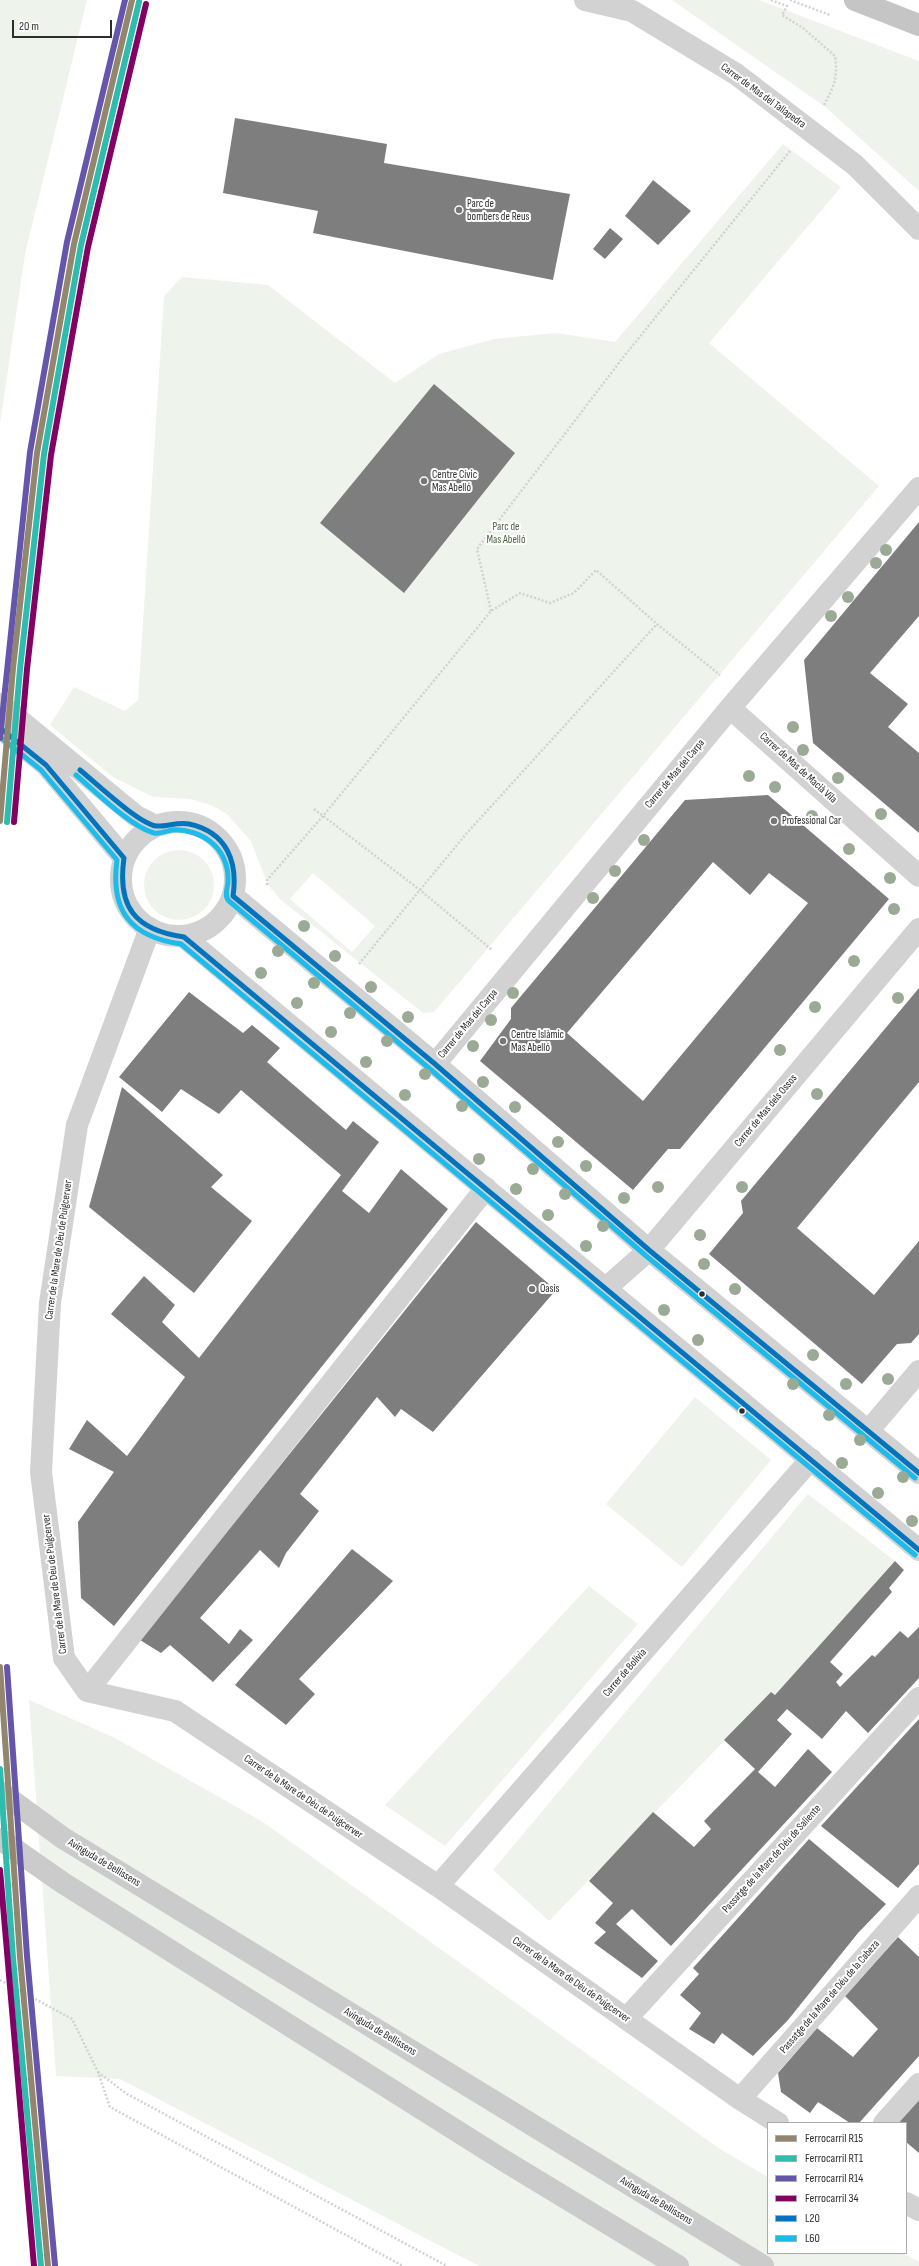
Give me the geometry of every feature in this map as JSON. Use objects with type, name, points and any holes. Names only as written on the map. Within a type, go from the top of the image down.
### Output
[{"type":"main road","points":[[855,0],[919,24]]},
{"type":"main road","name":"Avinguda de Bellissens","points":[[0,1792],[63,1838],[763,2266]]},
{"type":"main road","points":[[0,1838],[62,1883],[502,2160],[678,2266]]},
{"type":"street","name":"Carrer de Mas del Tallapedra","points":[[585,0],[632,11],[736,74],[855,165],[919,229]]},
{"type":"street","name":"Carrer de Mas del Carpa","points":[[435,1064],[736,700],[919,488]]},
{"type":"street","name":"Carrer de Mas de Macià Vila","points":[[736,700],[919,876]]},
{"type":"street","points":[[0,704],[136,816],[156,826]]},
{"type":"street","points":[[0,728],[46,765],[124,858]]},
{"type":"street","points":[[169,822],[188,823],[210,831],[228,849],[235,868],[236,886],[233,896],[224,915],[203,931],[184,937],[167,936],[143,925],[129,910],[123,896],[120,876],[124,858],[139,836],[156,826],[169,822]]},
{"type":"street","points":[[233,896],[435,1064],[649,1250],[869,1430],[919,1473]]},
{"type":"street","name":"Carrer de la Mare de Déu de Puigcerver","points":[[150,928],[77,1125],[50,1303],[41,1472],[64,1658],[86,1691],[175,1711],[438,1886],[740,2099],[776,2122]]},
{"type":"street","name":"Carrer de Mas dels Ossos","points":[[606,1288],[649,1250],[919,929]]},
{"type":"street","points":[[184,937],[812,1459],[919,1550]]},
{"type":"street","points":[[86,1691],[486,1188]]},
{"type":"street","points":[[869,1430],[919,1371]]},
{"type":"street","name":"Carrer de Bolívia","points":[[438,1886],[812,1459]]},
{"type":"street","name":"Passatge de la Mare de Déu de Saliente","points":[[626,2019],[919,1698]]},
{"type":"street","name":"Passatge de la Mare de Déu de la Cabeza","points":[[740,2099],[919,1896]]},
{"type":"street","points":[[885,2122],[919,2084]]},
{"type":"street","points":[[907,2203],[919,2210]]},
{"type":"path","points":[[491,611],[477,549],[625,355],[808,128],[834,87],[837,73],[836,56],[804,28],[782,15],[787,6],[771,0]]},
{"type":"path","points":[[267,891],[267,880],[323,816],[491,611],[520,593],[550,603],[574,593],[596,570],[657,624],[736,700]]},
{"type":"path","points":[[341,985],[466,834],[657,624]]},
{"type":"path","points":[[314,809],[420,890],[495,952]]},
{"type":"path","points":[[0,1980],[72,2019],[98,2072],[110,2107],[403,2266]]},
{"type":"path","points":[[98,2072],[127,2094],[447,2266]]},
{"type":"green space","points":[[0,0],[87,0],[25,254],[0,424]]},
{"type":"green space","points":[[672,0],[759,0],[919,61],[919,191],[824,106]]},
{"type":"green space","name":"Parc de Mas Abelló","points":[[783,144],[841,187],[709,343],[879,486],[434,1012],[423,1013],[281,900],[268,885],[251,841],[227,814],[211,805],[190,799],[153,797],[113,777],[50,725],[74,687],[125,711],[138,700],[164,296],[182,277],[268,285],[395,383],[439,354],[494,339],[556,333],[615,342]],"holes":[[[313,873],[375,926],[352,952],[290,899]]]},
{"type":"green space","points":[[172,850],[186,850],[199,856],[208,865],[214,878],[212,898],[204,910],[186,920],[172,920],[159,914],[150,905],[144,892],[144,878],[150,865],[159,856]]},
{"type":"green space","points":[[695,1397],[771,1460],[682,1567],[606,1504]]},
{"type":"green space","points":[[808,1494],[895,1561],[775,1695],[771,1693],[549,1921],[493,1870]]},
{"type":"green space","points":[[589,1586],[638,1624],[445,1846],[385,1805]]},
{"type":"green space","points":[[29,1700],[115,1738],[263,1822],[720,2149],[767,2176],[767,2254],[905,2254],[919,2262],[919,2266],[479,2266],[120,2079],[56,2076]]},
{"type":"building","points":[[235,118],[387,144],[384,163],[570,194],[553,280],[313,233],[318,211],[223,193]]},
{"type":"building","points":[[653,180],[691,211],[658,245],[625,216]]},
{"type":"building","points":[[610,228],[623,239],[605,259],[593,249]]},
{"type":"building","name":"Centre Cívic Mas Abelló","points":[[434,384],[515,453],[404,593],[320,523]]},
{"type":"building","points":[[919,522],[919,616],[870,673],[908,704],[888,727],[919,753],[919,833],[813,743],[804,660]]},
{"type":"building","points":[[768,795],[889,899],[680,1149],[668,1149],[633,1190],[480,1061],[511,1019],[511,1008],[685,800]],"holes":[[[713,862],[750,895],[769,873],[808,903],[643,1101],[567,1033]]]},
{"type":"building","points":[[919,988],[919,1082],[797,1228],[874,1295],[919,1241],[919,1334],[911,1343],[897,1344],[862,1384],[709,1254],[743,1213],[741,1201]]},
{"type":"building","points":[[189,992],[243,1033],[252,1025],[280,1048],[267,1062],[346,1130],[353,1121],[379,1142],[342,1191],[369,1213],[401,1169],[448,1209],[114,1626],[81,1598],[78,1522],[114,1472],[69,1449],[87,1420],[127,1456],[185,1377],[111,1314],[144,1276],[175,1305],[162,1322],[199,1358],[341,1175],[241,1090],[219,1114],[181,1089],[162,1112],[119,1077]]},
{"type":"building","points":[[122,1087],[223,1175],[211,1187],[252,1221],[194,1293],[89,1207]]},
{"type":"building","points":[[476,1222],[556,1290],[433,1432],[401,1409],[395,1417],[377,1397],[300,1494],[319,1511],[286,1553],[279,1568],[260,1550],[200,1618],[229,1644],[240,1629],[253,1640],[213,1682],[170,1645],[161,1653],[140,1640]]},
{"type":"building","points":[[352,1549],[393,1581],[299,1679],[315,1694],[286,1725],[235,1685]]},
{"type":"building","points":[[895,1561],[904,1570],[889,1588],[892,1592],[830,1662],[843,1674],[836,1682],[840,1687],[872,1655],[875,1657],[900,1631],[908,1638],[919,1627],[919,1678],[868,1733],[846,1711],[822,1739],[787,1709],[777,1720],[792,1734],[758,1772],[775,1787],[808,1749],[832,1772],[671,1946],[632,1909],[616,1924],[658,1961],[642,1978],[594,1943],[606,1932],[595,1923],[613,1903],[589,1881],[653,1812],[694,1847],[711,1829],[704,1821],[755,1769],[724,1740],[771,1692],[775,1695]]},
{"type":"building","points":[[919,1719],[919,1864],[898,1888],[821,1826]]},
{"type":"building","points":[[809,1839],[886,1904],[858,1933],[788,2020],[753,2056],[722,2033],[714,2044],[689,2029],[701,2013],[680,1995],[699,1974],[693,1968]]},
{"type":"building","points":[[898,1937],[919,1957],[919,2056],[860,2122],[848,2122],[818,2102],[810,2113],[781,2092],[778,2073],[817,2028],[853,2057],[878,2029],[845,1996]]},
{"type":"building","points":[[919,2098],[919,2153],[907,2143],[907,2122],[898,2122]]},
{"type":"rail line","name":"R14","points":[[0,738],[30,452],[67,242],[125,0]]},
{"type":"rail line","name":"R15","points":[[0,821],[13,668],[37,453],[74,244],[132,0]]},
{"type":"rail line","name":"RT1","points":[[7,822],[20,669],[44,454],[81,245],[139,2]]},
{"type":"rail line","name":"34","points":[[14,822],[27,669],[51,455],[88,247],[146,4]]},
{"type":"rail line","name":"R15","points":[[0,1667],[20,1957],[48,2266]]},
{"type":"rail line","name":"R14","points":[[7,1667],[27,1956],[55,2265]]},
{"type":"rail line","name":"RT1","points":[[0,1769],[13,1958],[41,2266]]},
{"type":"rail line","name":"34","points":[[0,1870],[34,2266]]},
{"type":"transit line","name":"L20","points":[[0,728],[46,765],[124,858],[123,875],[127,903],[133,913],[142,922],[153,929],[167,934],[184,937],[919,1550]]},
{"type":"transit line","name":"L60","points":[[0,737],[41,770],[117,860],[117,894],[121,907],[137,928],[149,935],[181,944],[915,1555]]},
{"type":"transit line","name":"L20","points":[[80,770],[106,793],[148,823],[156,826],[189,824],[202,828],[213,834],[221,841],[231,860],[234,872],[233,896],[435,1064],[649,1250],[919,1473]]},
{"type":"transit line","name":"L60","points":[[76,775],[135,824],[154,833],[172,830],[188,831],[204,837],[216,846],[226,863],[228,873],[226,896],[229,901],[430,1069],[645,1255],[915,1478]]},
{"type":"place","name":"Parc de bombers de Reus","points":[[459,210]]},
{"type":"place","name":"Centre Cívic Mas Abelló","points":[[424,481]]},
{"type":"place","name":"Professional Car","points":[[774,821]]},
{"type":"place","name":"Centre Islàmic Mas Abelló","points":[[503,1041]]},
{"type":"place","name":"Oasis","points":[[532,1289]]}]
